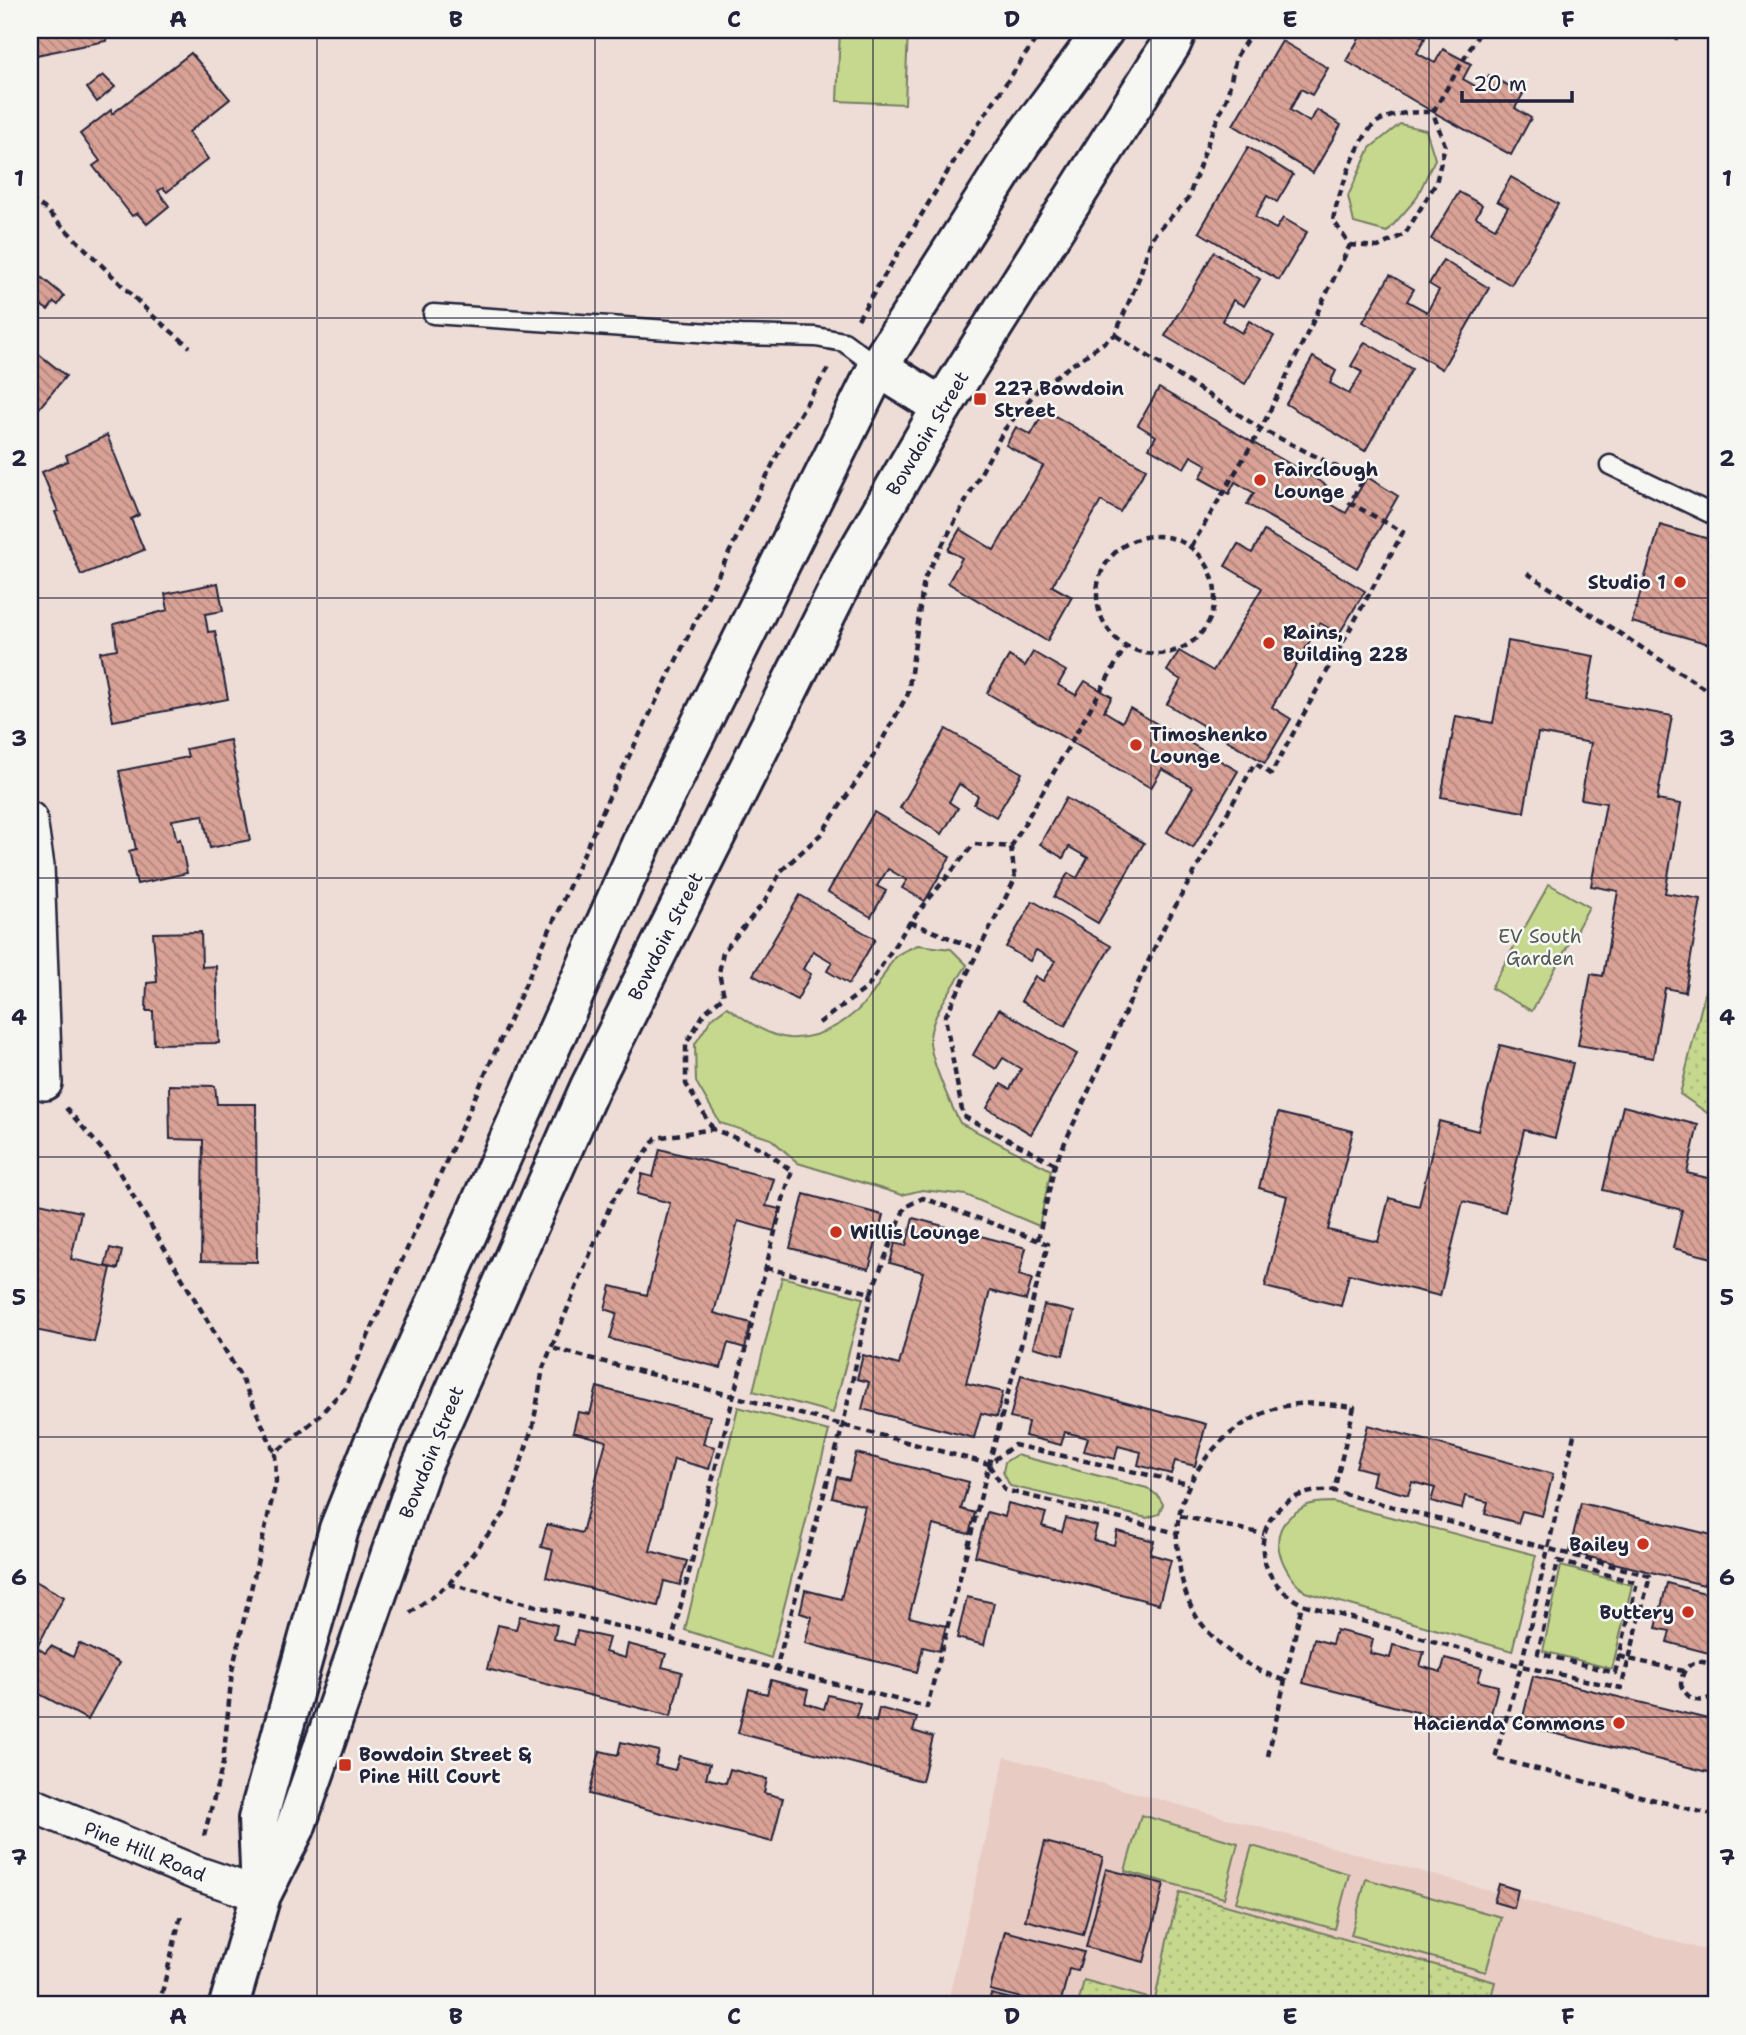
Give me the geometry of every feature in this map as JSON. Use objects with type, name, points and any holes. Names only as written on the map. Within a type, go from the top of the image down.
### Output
[{"type":"street","name":"Bowdoin Street","points":[[261,1895],[258,1819],[339,1529],[372,1447],[643,840],[878,366],[1022,141],[1104,30]]},
{"type":"street","name":"Bowdoin Street","points":[[229,2005],[261,1895],[295,1828],[421,1468],[590,1087],[851,564],[942,407],[1171,44],[1177,30]]},
{"type":"street","points":[[878,366],[942,407]]},
{"type":"street","points":[[30,819],[37,866],[45,1083]]},
{"type":"street","name":"Pine Hill Road","points":[[30,1804],[196,1873],[261,1895]]},
{"type":"lane","points":[[433,314],[741,335],[816,337],[844,342],[878,366]]},
{"type":"lane","points":[[1610,465],[1716,516]]},
{"type":"path","points":[[713,1129],[686,1084],[686,1044],[705,1012],[724,996],[719,973],[723,952],[765,901],[781,871],[821,834],[871,760],[908,694],[924,579],[1004,430],[1040,387],[1115,335],[1139,278],[1152,237],[1188,199],[1212,131],[1227,98],[1236,57],[1253,30]]},
{"type":"path","points":[[1350,245],[1378,247],[1405,234],[1436,183],[1445,145],[1433,112],[1480,30]]},
{"type":"path","points":[[1591,30],[1678,38]]},
{"type":"path","points":[[1350,245],[1333,220],[1336,201],[1352,160],[1375,122],[1403,112],[1433,112]]},
{"type":"path","points":[[30,199],[44,208],[154,317],[190,347]]},
{"type":"path","points":[[1191,547],[1261,429],[1350,245]]},
{"type":"path","points":[[1038,1240],[1055,1164],[1165,925],[1255,763],[1271,774],[1403,532],[1350,503],[1363,480],[1261,429],[1115,335]]},
{"type":"path","points":[[1155,536],[1174,538],[1191,547],[1205,562],[1213,580],[1215,600],[1210,619],[1199,635],[1183,648],[1164,653],[1144,653],[1126,646],[1111,634],[1101,617],[1097,598],[1099,580],[1107,562],[1120,548],[1136,539],[1155,536]]},
{"type":"path","points":[[1527,573],[1716,696]]},
{"type":"path","points":[[1055,1164],[962,1116],[945,1017],[1015,879],[1011,847],[1126,646]]},
{"type":"path","points":[[819,1023],[867,988],[910,922],[974,844],[1011,847]]},
{"type":"path","points":[[910,922],[979,950]]},
{"type":"path","points":[[45,1083],[113,1162],[241,1377],[275,1453]]},
{"type":"path","points":[[672,1640],[792,1171],[761,1148],[713,1129],[656,1138],[612,1201],[543,1368],[533,1426],[504,1514],[449,1584],[672,1640],[776,1669],[927,1707],[1048,1244],[923,1198],[905,1207],[871,1293],[844,1425],[776,1669]]},
{"type":"path","points":[[766,1268],[871,1293]]},
{"type":"path","points":[[552,1348],[989,1464],[1005,1490],[1177,1533]]},
{"type":"path","points":[[1284,1680],[1264,1674],[1226,1651],[1197,1618],[1180,1577],[1177,1533],[1179,1516],[1189,1484],[1210,1451],[1240,1425],[1275,1408],[1314,1402],[1354,1407],[1334,1491]]},
{"type":"path","points":[[1574,1435],[1521,1666],[1496,1758],[1716,1816]]},
{"type":"path","points":[[989,1464],[1014,1445],[1189,1484]]},
{"type":"path","points":[[1316,1489],[1334,1491],[1650,1576],[1621,1688],[1521,1666],[1302,1604],[1286,1596],[1270,1576],[1262,1551],[1264,1534],[1283,1503],[1298,1493],[1316,1489]]},
{"type":"path","points":[[1179,1516],[1264,1534]]},
{"type":"path","points":[[1558,1562],[1637,1583],[1619,1656],[1615,1673],[1538,1653],[1558,1562]]},
{"type":"path","points":[[1268,1756],[1302,1604]]},
{"type":"path","points":[[1619,1656],[1683,1671]]},
{"type":"path","points":[[1716,1669],[1710,1663],[1692,1663],[1683,1671],[1681,1685],[1688,1697],[1701,1701],[1708,1700],[1716,1693]]},
{"type":"path","points":[[159,2005],[181,1915]]},
{"type":"shaded area","points":[[1005,1757],[1716,1953],[1716,2005],[947,2005]]},
{"type":"green space","points":[[840,30],[908,30],[905,104],[837,101]]},
{"type":"green space","points":[[1400,124],[1426,130],[1435,159],[1416,199],[1387,232],[1354,223],[1348,196],[1370,148]]},
{"type":"green space","name":"EV South Garden","points":[[1549,884],[1589,907],[1532,1011],[1491,988]]},
{"type":"green space","points":[[918,945],[951,949],[967,965],[935,1018],[930,1037],[933,1056],[960,1123],[1051,1170],[1039,1226],[966,1195],[922,1190],[902,1195],[798,1163],[771,1139],[720,1123],[696,1082],[695,1044],[712,1018],[727,1007],[756,1026],[780,1037],[801,1038],[825,1032],[865,1003],[895,957]]},
{"type":"green space","points":[[1716,948],[1716,1119],[1680,1094]]},
{"type":"green space","points":[[782,1277],[863,1298],[833,1413],[753,1391]]},
{"type":"green space","points":[[738,1407],[829,1431],[771,1658],[685,1630]]},
{"type":"green space","points":[[1016,1455],[1147,1488],[1158,1496],[1163,1504],[1159,1514],[1147,1518],[1010,1486],[1003,1472],[1005,1462]]},
{"type":"green space","points":[[1333,1502],[1536,1555],[1512,1651],[1305,1592],[1283,1563],[1278,1541],[1280,1531],[1286,1521],[1305,1506]]},
{"type":"green space","points":[[1561,1566],[1632,1585],[1612,1669],[1543,1651]]},
{"type":"green space","points":[[1141,1815],[1238,1843],[1224,1898],[1125,1871]]},
{"type":"green space","points":[[1252,1846],[1349,1874],[1335,1929],[1236,1902]]},
{"type":"green space","points":[[1366,1879],[1501,1917],[1486,1972],[1351,1935]]},
{"type":"green space","points":[[1180,1892],[1495,1982],[1489,2005],[1078,2005],[1084,1980],[1155,2000]]},
{"type":"building","points":[[30,30],[115,32],[107,35],[106,41],[36,55],[32,43],[30,44]]},
{"type":"building","points":[[1364,30],[1384,33],[1386,30],[1410,30],[1425,38],[1417,53],[1435,63],[1443,49],[1471,64],[1463,79],[1481,89],[1489,75],[1523,94],[1515,108],[1531,118],[1511,155],[1346,61]]},
{"type":"building","points":[[1282,41],[1328,68],[1312,95],[1301,89],[1290,110],[1310,122],[1317,110],[1341,125],[1313,173],[1233,125]]},
{"type":"building","points":[[191,53],[230,99],[189,132],[208,159],[167,192],[163,188],[158,191],[169,206],[147,224],[137,213],[132,216],[93,166],[100,161],[80,134],[111,110],[112,114]]},
{"type":"building","points":[[103,75],[115,87],[97,102],[87,88]]},
{"type":"building","points":[[1248,147],[1293,175],[1277,202],[1267,196],[1255,217],[1276,229],[1283,218],[1307,232],[1279,280],[1199,232]]},
{"type":"building","points":[[1511,177],[1558,204],[1511,285],[1431,239],[1459,192],[1482,205],[1476,217],[1495,228],[1508,207],[1497,201]]},
{"type":"building","points":[[1214,252],[1260,279],[1244,306],[1233,300],[1222,321],[1242,333],[1249,321],[1274,336],[1245,384],[1165,336]]},
{"type":"building","points":[[1443,260],[1489,288],[1442,369],[1363,322],[1390,275],[1414,289],[1407,301],[1427,312],[1439,290],[1429,284]]},
{"type":"building","points":[[30,268],[64,296],[58,305],[54,302],[48,310],[40,305],[30,316]]},
{"type":"building","points":[[1365,342],[1412,369],[1365,451],[1286,404],[1313,357],[1336,371],[1330,383],[1349,394],[1362,372],[1351,366]]},
{"type":"building","points":[[35,351],[66,376],[30,419],[30,354]]},
{"type":"building","name":"Fairclough Lounge","points":[[1159,388],[1326,485],[1319,497],[1346,513],[1367,477],[1398,496],[1357,568],[1247,504],[1254,493],[1235,482],[1229,494],[1200,478],[1207,465],[1191,456],[1184,468],[1149,448],[1156,436],[1138,425]]},
{"type":"building","points":[[1716,389],[1716,482],[1712,482]]},
{"type":"building","points":[[1045,410],[1146,469],[1120,512],[1101,501],[1052,586],[1072,597],[1047,641],[948,583],[962,558],[948,550],[960,529],[994,550],[1043,466],[1006,445],[1016,427],[1031,435]]},
{"type":"building","points":[[107,435],[139,515],[131,519],[144,550],[81,575],[42,472],[68,461],[66,455]]},
{"type":"building","name":"Studio 1","points":[[1660,525],[1716,541],[1716,646],[1632,622]]},
{"type":"building","name":"Rains, Building 228","points":[[1264,531],[1365,591],[1339,634],[1320,623],[1272,707],[1291,719],[1265,763],[1167,704],[1181,680],[1167,671],[1179,651],[1213,671],[1262,588],[1225,566],[1238,544],[1252,553]]},
{"type":"building","points":[[218,583],[223,611],[205,614],[208,632],[215,631],[228,699],[113,721],[100,652],[117,649],[114,624],[168,610],[165,594]]},
{"type":"building","points":[[1508,641],[1594,656],[1586,700],[1672,716],[1657,800],[1681,804],[1665,893],[1701,899],[1685,992],[1665,988],[1653,1058],[1578,1045],[1591,974],[1603,976],[1618,891],[1591,886],[1606,803],[1581,799],[1591,743],[1538,733],[1524,812],[1441,797],[1456,716],[1493,723]]},
{"type":"building","name":"Timoshenko Lounge","points":[[1033,652],[1066,671],[1058,685],[1076,695],[1085,681],[1112,697],[1104,711],[1122,722],[1130,708],[1238,771],[1193,848],[1167,832],[1193,787],[1162,769],[1151,788],[987,693],[1009,656],[1025,666]]},
{"type":"building","points":[[946,729],[1022,773],[996,817],[974,804],[978,796],[959,784],[949,802],[958,808],[942,834],[900,808]]},
{"type":"building","points":[[230,740],[250,840],[210,848],[203,815],[172,820],[177,841],[180,839],[187,873],[137,884],[129,851],[136,849],[119,771],[188,757],[186,749]]},
{"type":"building","points":[[1066,798],[1144,843],[1098,923],[1054,897],[1068,873],[1077,878],[1088,858],[1069,847],[1063,858],[1040,844]]},
{"type":"building","points":[[874,812],[950,857],[925,901],[902,888],[907,880],[888,869],[877,886],[886,891],[871,917],[828,892]]},
{"type":"building","points":[[800,895],[875,939],[849,984],[827,971],[832,962],[813,951],[803,969],[811,974],[797,1000],[753,975]]},
{"type":"building","points":[[1033,901],[1111,946],[1065,1026],[1021,1001],[1035,976],[1043,981],[1055,961],[1036,950],[1030,961],[1006,947]]},
{"type":"building","points":[[201,932],[202,967],[216,966],[219,1043],[154,1044],[153,1011],[146,1011],[147,983],[157,982],[153,933]]},
{"type":"building","points":[[999,1009],[1077,1054],[1031,1134],[987,1108],[1001,1084],[1010,1089],[1021,1069],[1003,1058],[996,1069],[973,1055]]},
{"type":"building","points":[[1500,1045],[1573,1063],[1555,1138],[1524,1130],[1505,1212],[1463,1201],[1440,1296],[1349,1274],[1341,1306],[1265,1287],[1287,1196],[1259,1188],[1278,1113],[1353,1131],[1328,1230],[1378,1242],[1389,1198],[1419,1206],[1439,1121],[1478,1131]]},
{"type":"building","points":[[169,1085],[215,1086],[217,1104],[256,1104],[257,1262],[201,1261],[203,1140],[170,1139]]},
{"type":"building","points":[[1623,1106],[1698,1125],[1687,1173],[1716,1180],[1716,1259],[1673,1248],[1682,1210],[1603,1190]]},
{"type":"building","points":[[660,1149],[774,1179],[766,1206],[780,1209],[774,1231],[738,1221],[714,1313],[751,1323],[745,1348],[728,1343],[721,1368],[610,1339],[617,1313],[605,1309],[611,1286],[647,1295],[670,1203],[637,1194],[642,1174],[653,1177]]},
{"type":"building","name":"Willis Lounge","points":[[804,1194],[883,1215],[869,1269],[790,1248]]},
{"type":"building","points":[[30,1201],[81,1212],[71,1259],[111,1268],[94,1342],[35,1330],[38,1314],[30,1313]]},
{"type":"building","points":[[913,1218],[1026,1248],[1019,1275],[1032,1279],[1026,1300],[990,1291],[966,1383],[1003,1392],[997,1417],[981,1413],[974,1438],[862,1409],[869,1382],[857,1379],[863,1355],[899,1365],[923,1272],[890,1263],[895,1243],[906,1246]]},
{"type":"building","points":[[110,1248],[122,1251],[118,1269],[105,1266]]},
{"type":"building","points":[[1044,1305],[1074,1312],[1063,1355],[1033,1347]]},
{"type":"building","points":[[1021,1375],[1206,1424],[1195,1466],[1175,1461],[1171,1474],[1138,1465],[1141,1452],[1118,1446],[1115,1459],[1084,1451],[1088,1438],[1065,1432],[1061,1445],[1025,1436],[1028,1422],[1010,1418]]},
{"type":"building","points":[[597,1387],[710,1416],[703,1444],[715,1447],[709,1469],[674,1459],[650,1551],[687,1561],[680,1585],[664,1581],[658,1606],[546,1577],[553,1550],[541,1547],[547,1524],[582,1533],[606,1441],[573,1432],[578,1412],[590,1414]]},
{"type":"building","points":[[1368,1425],[1553,1474],[1542,1516],[1522,1511],[1518,1523],[1485,1514],[1488,1502],[1465,1496],[1462,1509],[1431,1501],[1435,1488],[1412,1482],[1408,1495],[1372,1485],[1375,1472],[1356,1467]]},
{"type":"building","points":[[856,1453],[969,1482],[961,1509],[975,1513],[969,1534],[933,1525],[909,1617],[946,1626],[939,1651],[923,1647],[917,1672],[805,1643],[812,1617],[800,1613],[805,1590],[841,1599],[865,1506],[832,1497],[837,1477],[849,1480]]},
{"type":"building","points":[[1008,1503],[1046,1513],[1042,1526],[1062,1532],[1066,1518],[1097,1526],[1093,1540],[1114,1545],[1117,1531],[1154,1541],[1150,1554],[1171,1560],[1159,1604],[975,1556],[987,1512],[1005,1517]]},
{"type":"building","name":"Bailey","points":[[1581,1503],[1716,1536],[1704,1585],[1569,1552]]},
{"type":"building","points":[[30,1578],[64,1597],[37,1647],[45,1653],[51,1646],[73,1657],[79,1643],[119,1663],[88,1720],[30,1689]]},
{"type":"building","name":"Buttery","points":[[1667,1583],[1716,1596],[1716,1655],[1667,1642],[1670,1631],[1656,1628]]},
{"type":"building","points":[[967,1597],[994,1603],[984,1645],[957,1638]]},
{"type":"building","points":[[520,1616],[557,1625],[554,1639],[574,1645],[577,1631],[609,1638],[605,1652],[625,1658],[628,1644],[666,1654],[662,1667],[682,1672],[671,1716],[487,1669],[498,1625],[516,1629]]},
{"type":"building","points":[[1336,1630],[1373,1639],[1370,1653],[1390,1658],[1393,1645],[1424,1652],[1420,1666],[1441,1672],[1445,1658],[1482,1668],[1478,1681],[1498,1686],[1487,1730],[1303,1683],[1314,1639],[1332,1644]]},
{"type":"building","name":"Hacienda Commons","points":[[1533,1676],[1716,1721],[1716,1774],[1521,1725]]},
{"type":"building","points":[[771,1680],[808,1690],[805,1703],[824,1709],[828,1695],[860,1703],[856,1717],[876,1722],[879,1708],[917,1718],[913,1731],[933,1737],[922,1781],[738,1733],[749,1689],[767,1694]]},
{"type":"building","points":[[621,1742],[659,1751],[655,1765],[675,1770],[679,1756],[710,1764],[706,1778],[726,1783],[730,1769],[767,1779],[764,1793],[783,1798],[772,1842],[589,1794],[600,1751],[618,1755]]},
{"type":"building","points":[[1045,1842],[1103,1857],[1083,1935],[1025,1920]]},
{"type":"building","points":[[1106,1869],[1164,1884],[1144,1962],[1086,1947]]},
{"type":"building","points":[[1499,1884],[1518,1890],[1514,1908],[1494,1902]]},
{"type":"building","points":[[1005,1931],[1084,1952],[1078,1971],[1069,1969],[1060,2005],[1049,2005],[990,1990]]},
{"type":"building","points":[[991,1994],[1035,2005],[988,2005]]},
{"type":"place","name":"227 Bowdoin Street","points":[[980,399]]},
{"type":"place","name":"Fairclough Lounge","points":[[1260,480]]},
{"type":"place","name":"Studio 1","points":[[1680,582]]},
{"type":"place","name":"Rains, Building 228","points":[[1269,643]]},
{"type":"place","name":"Timoshenko Lounge","points":[[1136,745]]},
{"type":"place","name":"Willis Lounge","points":[[836,1232]]},
{"type":"place","name":"Bailey","points":[[1643,1544]]},
{"type":"place","name":"Buttery","points":[[1688,1612]]},
{"type":"place","name":"Hacienda Commons","points":[[1619,1723]]},
{"type":"place","name":"Bowdoin Street & Pine Hill Court","points":[[345,1765]]}]
